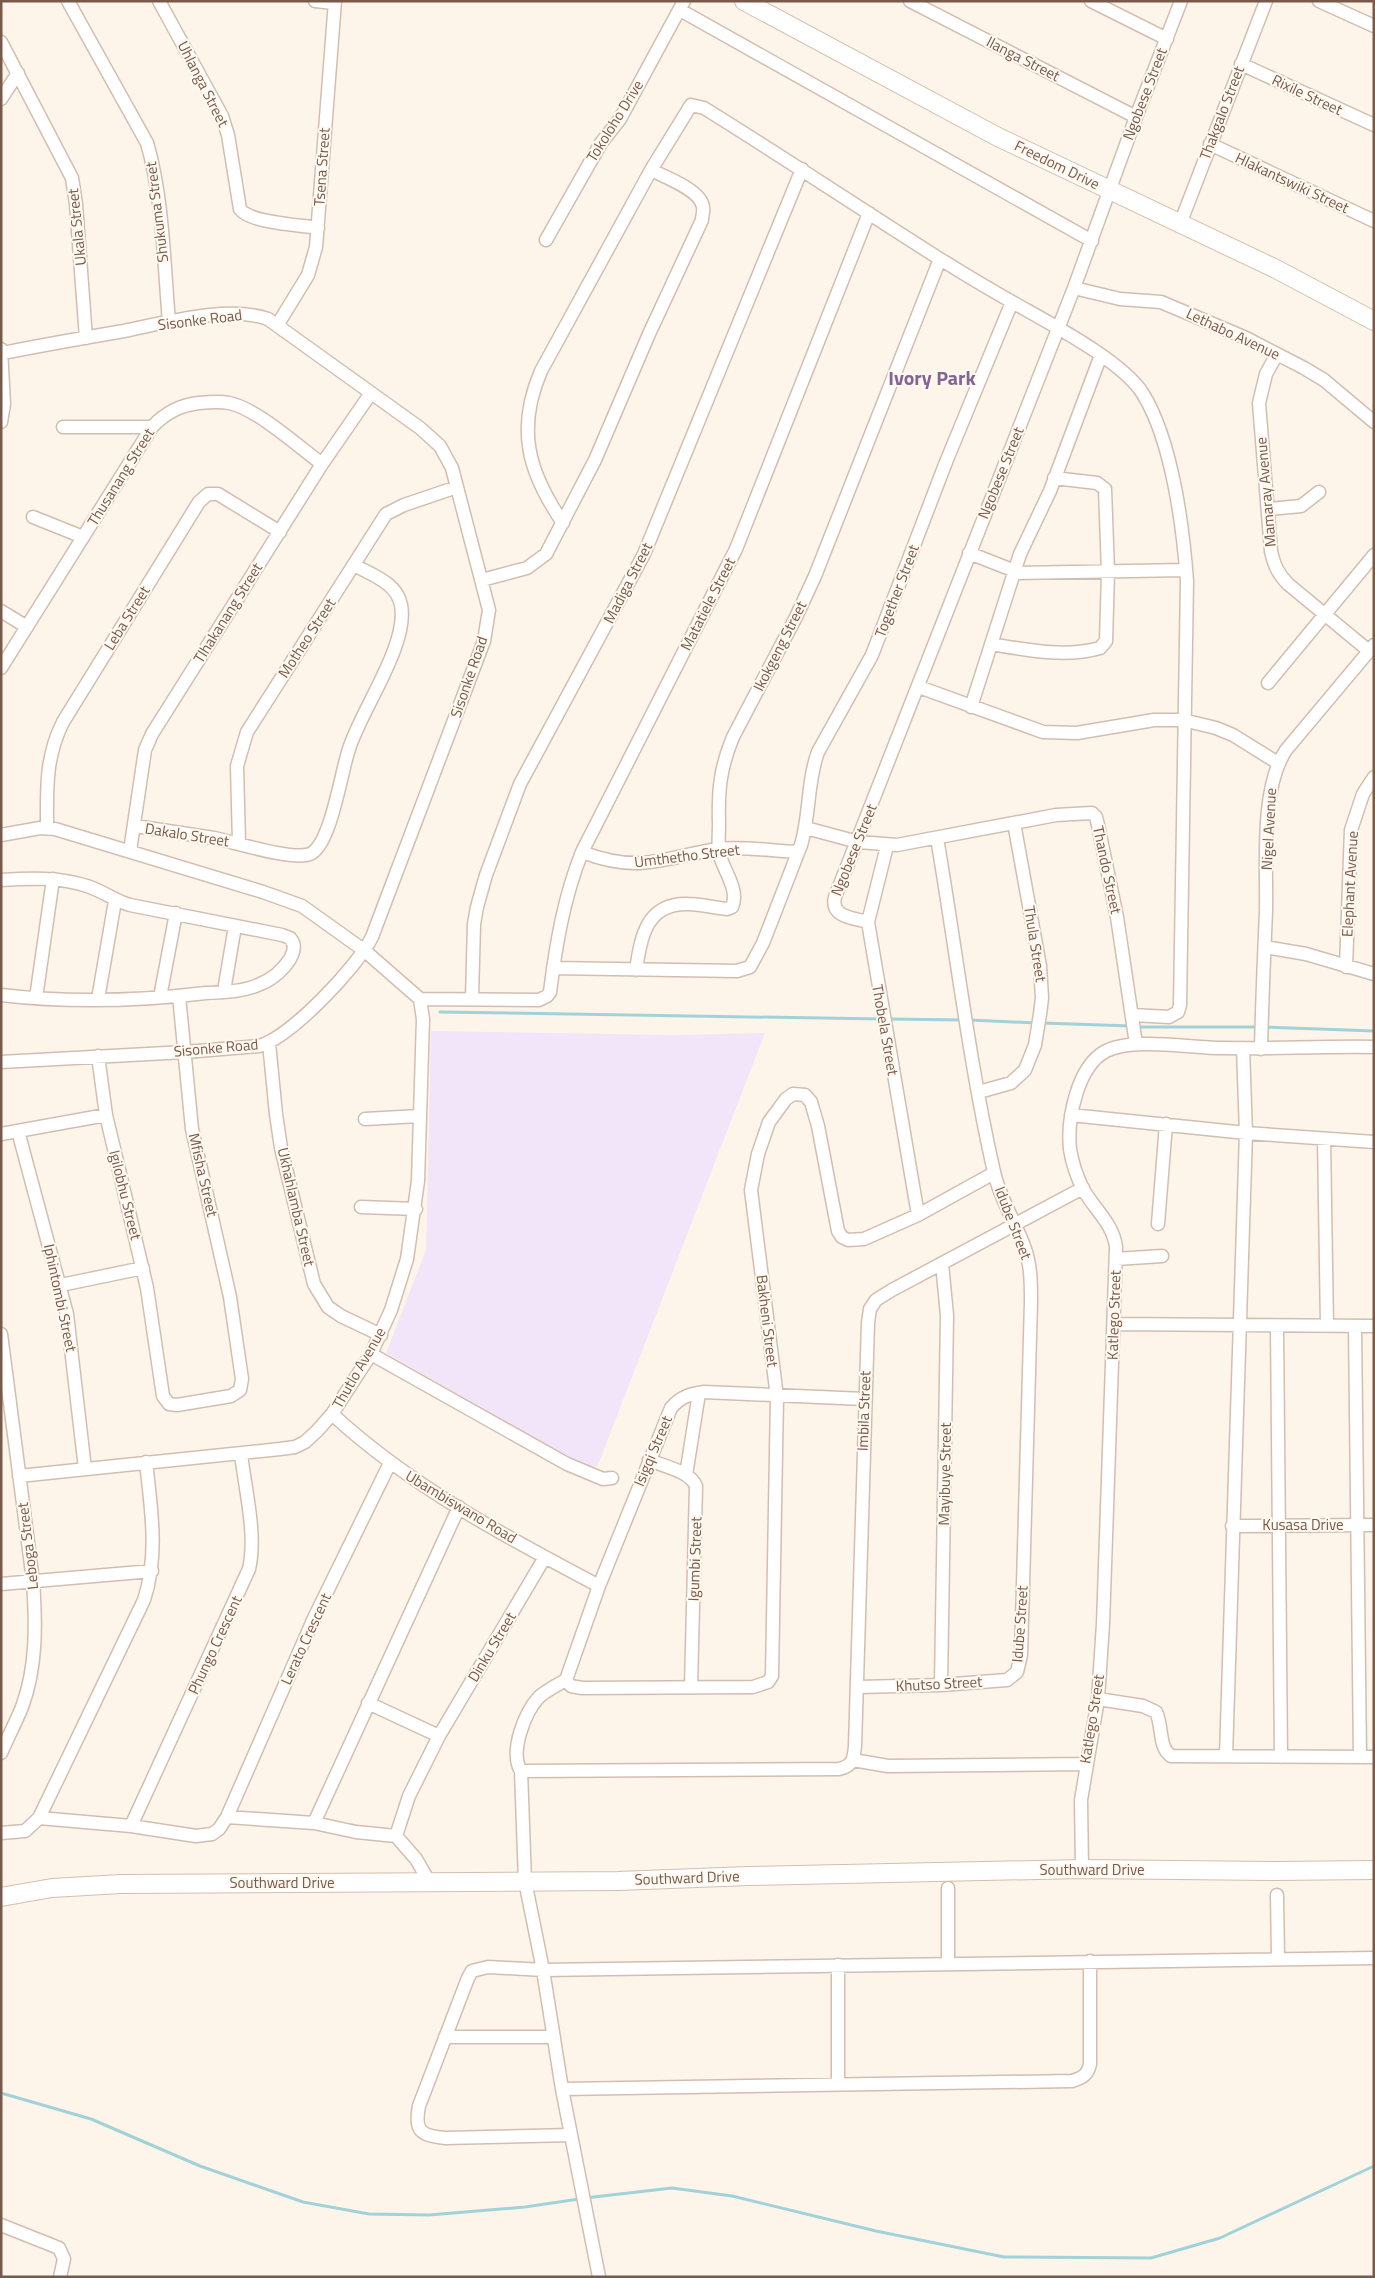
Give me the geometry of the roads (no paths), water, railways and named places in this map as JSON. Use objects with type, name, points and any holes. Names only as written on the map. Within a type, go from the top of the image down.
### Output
[{"type":"main road","name":"Freedom Drive","points":[[744,1],[934,104],[1110,191],[1276,269],[1374,321]]},
{"type":"main road","name":"Southward Drive","points":[[1,1897],[52,1888],[121,1884],[618,1881],[749,1876],[1082,1869],[1374,1870]]},
{"type":"street","name":"Shukuma Street","points":[[68,1],[147,143],[153,163],[169,322]]},
{"type":"street","name":"Uhlanga Street","points":[[159,1],[222,116],[228,135],[240,209],[243,213],[256,218],[318,228]]},
{"type":"street","points":[[315,1],[334,2]]},
{"type":"street","name":"Ilanga Street","points":[[910,1],[1136,117]]},
{"type":"street","points":[[1091,1],[1166,39]]},
{"type":"street","name":"Ngobese Street","points":[[868,922],[839,913],[833,905],[1059,328],[1136,117],[1182,1]]},
{"type":"street","name":"Thakgalo Street","points":[[1180,224],[1266,1]]},
{"type":"street","points":[[1319,1],[1374,26]]},
{"type":"street","name":"Tsena Street","points":[[278,324],[308,275],[313,261],[318,228],[334,2]]},
{"type":"street","points":[[682,5],[1092,241]]},
{"type":"street","name":"Tokoloho Drive","points":[[546,240],[601,143],[620,119],[682,5]]},
{"type":"street","name":"Ukala Street","points":[[1,42],[72,178],[76,204],[86,338]]},
{"type":"street","name":"Rixile Street","points":[[1241,64],[1374,126]]},
{"type":"street","points":[[1,99],[18,73]]},
{"type":"street","points":[[562,523],[542,489],[531,456],[528,423],[533,389],[651,170],[686,110],[694,105],[704,108],[802,169],[940,259],[1059,328],[1101,355],[1133,381],[1143,393],[1150,408],[1172,478],[1181,526],[1186,570],[1180,1005],[1178,1012],[1169,1017],[1133,1015]]},
{"type":"street","name":"Hlakantswiki Street","points":[[1210,144],[1374,221]]},
{"type":"street","name":"Madiga Street","points":[[472,998],[474,924],[477,908],[486,875],[520,784],[644,554],[802,169]]},
{"type":"street","points":[[482,580],[514,573],[536,563],[546,554],[595,460],[649,334],[702,220],[703,207],[698,197],[689,190],[651,170]]},
{"type":"street","name":"Matatiele Street","points":[[472,998],[539,1000],[550,992],[568,890],[582,852],[736,549],[869,213]]},
{"type":"street","name":"Ikokgeng Street","points":[[636,970],[642,935],[646,925],[659,912],[676,905],[686,904],[724,909],[732,907],[734,894],[723,866],[719,849],[718,797],[720,776],[725,756],[815,576],[940,259]]},
{"type":"street","name":"Lethabo Avenue","points":[[1074,288],[1120,299],[1161,302],[1246,338],[1324,380],[1374,422]]},
{"type":"street","name":"Together Street","points":[[806,828],[813,771],[818,752],[872,655],[946,462],[1012,302]]},
{"type":"street","name":"Sisonke Road","points":[[1,1062],[246,1047],[269,1043],[296,1023],[346,974],[365,951],[379,921],[484,641],[488,610],[482,580],[452,468],[440,446],[420,428],[278,324],[257,315],[234,313],[169,322],[86,338],[2,351]]},
{"type":"street","points":[[1,422],[4,404],[2,351]]},
{"type":"street","name":"Mamaray Avenue","points":[[1277,354],[1266,374],[1259,403],[1271,551],[1277,569],[1288,584],[1323,614],[1371,648]]},
{"type":"street","points":[[970,707],[1026,539],[1045,502],[1101,355]]},
{"type":"street","name":"Tlhakanang Street","points":[[130,851],[145,750],[152,734],[322,464],[371,393]]},
{"type":"street","name":"Thusanang Street","points":[[1,668],[152,427],[173,410],[191,404],[230,403],[245,408],[322,464]]},
{"type":"street","points":[[63,427],[152,427]]},
{"type":"street","points":[[991,644],[1050,652],[1074,652],[1100,648],[1106,641],[1108,572],[1104,486],[1097,483],[1054,478]]},
{"type":"street","name":"Motheo Street","points":[[239,843],[238,766],[247,732],[386,514],[404,505],[457,487]]},
{"type":"street","points":[[1269,509],[1301,506],[1319,492]]},
{"type":"street","name":"Leba Street","points":[[48,828],[47,776],[49,756],[54,739],[62,722],[199,502],[208,494],[218,494],[280,532]]},
{"type":"street","points":[[33,517],[83,537]]},
{"type":"street","points":[[970,554],[1015,572],[1186,570]]},
{"type":"street","points":[[1268,683],[1323,614],[1374,555]]},
{"type":"street","name":"Dakalo Street","points":[[135,826],[239,843],[274,852],[303,855],[315,851],[326,835],[349,747],[365,708],[387,666],[402,619],[401,603],[394,589],[354,565]]},
{"type":"street","points":[[1,611],[27,627]]},
{"type":"street","name":"Nigel Avenue","points":[[1262,1048],[1270,795],[1278,763],[1371,648]]},
{"type":"street","points":[[919,687],[1043,732],[1077,733],[1154,720],[1183,720],[1233,734],[1278,763]]},
{"type":"street","name":"Elephant Avenue","points":[[1346,967],[1351,830],[1363,794],[1374,777]]},
{"type":"street","name":"Thando Street","points":[[858,842],[887,846],[1056,815],[1087,812],[1096,817],[1117,917],[1136,1044]]},
{"type":"street","name":"Thula Street","points":[[978,1092],[1011,1083],[1025,1070],[1034,1045],[1040,1014],[1042,998],[1040,966],[1014,823]]},
{"type":"street","name":"Dakalo Street","points":[[1,835],[48,828],[130,851],[276,896],[302,906],[365,951],[420,999]]},
{"type":"street","points":[[553,968],[737,971],[750,968],[806,828],[858,842]]},
{"type":"street","name":"Idube Street","points":[[937,838],[978,1092],[994,1173],[1027,1254],[1031,1281],[1021,1655],[1017,1672]]},
{"type":"street","name":"Thobela Street","points":[[887,846],[868,922],[918,1215]]},
{"type":"street","name":"Umthetho Street","points":[[582,852],[605,860],[634,864],[669,860],[719,849],[745,848],[798,852]]},
{"type":"street","points":[[1,880],[53,879],[90,886],[115,901],[287,936],[293,941],[294,949],[284,967],[266,982],[224,992],[160,998],[98,999],[36,998],[1,995]]},
{"type":"street","points":[[36,998],[53,879]]},
{"type":"street","points":[[98,999],[115,901]]},
{"type":"street","points":[[160,998],[176,912]]},
{"type":"street","points":[[224,992],[235,926]]},
{"type":"street","points":[[1265,947],[1306,954],[1374,974]]},
{"type":"street","name":"Mfisha Street","points":[[154,1333],[160,1389],[165,1401],[170,1404],[183,1405],[236,1394],[240,1390],[242,1379],[230,1297],[192,1129],[179,996]]},
{"type":"street","points":[[420,999],[472,998]]},
{"type":"street","name":"Thutlo Avenue","points":[[19,1476],[295,1447],[305,1442],[332,1414],[371,1354],[381,1335],[407,1259],[416,1209],[423,1019],[420,999]]},
{"type":"street","name":"Ukhahlamba Street","points":[[269,1043],[281,1148],[314,1284],[328,1307],[341,1316],[381,1335]]},
{"type":"street","name":"Katlego Street","points":[[1082,1869],[1081,1800],[1098,1699],[1103,1624],[1116,1247],[1111,1227],[1083,1188],[1070,1151],[1071,1116],[1076,1095],[1083,1079],[1098,1056],[1108,1050],[1136,1044],[1243,1048],[1374,1047]]},
{"type":"street","points":[[1226,1756],[1246,1133],[1243,1048]]},
{"type":"street","name":"Igilobhu Street","points":[[98,1056],[106,1115],[143,1268],[154,1333]]},
{"type":"street","name":"Bakheni Street","points":[[566,1680],[571,1686],[582,1688],[752,1687],[768,1682],[772,1676],[777,1397],[751,1190],[764,1134],[769,1122],[786,1098],[793,1094],[799,1094],[805,1095],[811,1102],[818,1126],[838,1231],[842,1237],[848,1240],[864,1239],[918,1215],[994,1173]]},
{"type":"street","points":[[1,1134],[106,1115]]},
{"type":"street","points":[[366,1119],[419,1116]]},
{"type":"street","points":[[1071,1116],[1246,1133],[1374,1142]]},
{"type":"street","points":[[1158,1224],[1166,1124]]},
{"type":"street","name":"Iphintombi Street","points":[[18,1131],[60,1285],[72,1351],[85,1469]]},
{"type":"street","points":[[1324,1139],[1327,1326]]},
{"type":"street","name":"Imbila Street","points":[[853,1760],[858,1687],[864,1399],[870,1309],[876,1300],[892,1290],[1083,1188]]},
{"type":"street","points":[[361,1206],[416,1209]]},
{"type":"street","points":[[1116,1259],[1162,1256]]},
{"type":"street","name":"Mayibuye Street","points":[[941,1685],[947,1315],[942,1264]]},
{"type":"street","points":[[60,1285],[143,1268]]},
{"type":"street","points":[[1114,1324],[1374,1326]]},
{"type":"street","points":[[1277,1326],[1281,1757]]},
{"type":"street","points":[[1355,1326],[1360,1757]]},
{"type":"street","name":"Leboga Street","points":[[1,1334],[33,1582],[34,1646],[31,1676],[22,1706],[1,1752]]},
{"type":"street","points":[[371,1354],[567,1464],[603,1479],[612,1478]]},
{"type":"street","points":[[650,1460],[686,1475],[699,1393]]},
{"type":"street","name":"Isigqi Street","points":[[566,1680],[599,1586],[671,1408],[677,1401],[686,1396],[699,1393],[864,1399]]},
{"type":"street","name":"Ubambiswano Road","points":[[332,1414],[390,1463],[459,1507],[599,1586]]},
{"type":"street","name":"Phungo Crescent","points":[[132,1826],[249,1569],[252,1556],[252,1541],[241,1454]]},
{"type":"street","points":[[1,1834],[25,1831],[38,1818],[138,1614],[152,1571],[153,1532],[146,1462]]},
{"type":"street","name":"Lerato Crescent","points":[[228,1817],[314,1618],[390,1463]]},
{"type":"street","name":"Igumbi Street","points":[[686,1475],[694,1480],[697,1494],[691,1687]]},
{"type":"street","points":[[314,1823],[459,1507]]},
{"type":"street","name":"Kusasa Drive","points":[[1232,1526],[1374,1525]]},
{"type":"street","name":"Dinku Street","points":[[396,1836],[409,1796],[439,1736],[545,1557]]},
{"type":"street","points":[[1,1584],[152,1571]]},
{"type":"street","name":"Khutso Street","points":[[858,1687],[941,1685],[1007,1680],[1017,1672]]},
{"type":"street","points":[[566,1680],[540,1696],[530,1712],[517,1744],[516,1760],[521,1771],[525,1881],[543,1970],[562,2089],[599,2277]]},
{"type":"street","points":[[1098,1699],[1143,1706],[1156,1712],[1159,1718],[1164,1748],[1171,1756],[1374,1757]]},
{"type":"street","points":[[368,1703],[439,1736]]},
{"type":"street","points":[[521,1771],[839,1769],[850,1765],[853,1760],[888,1766],[1086,1764]]},
{"type":"street","points":[[38,1818],[132,1826],[160,1832],[205,1836],[219,1829],[228,1817],[314,1823],[356,1832],[396,1836],[416,1859],[430,1883]]},
{"type":"street","points":[[948,1888],[948,1964]]},
{"type":"street","points":[[1277,1895],[1278,1958]]},
{"type":"street","points":[[571,2135],[445,2138],[423,2134],[418,2122],[419,2106],[472,1971],[488,1967],[543,1970],[1374,1958]]},
{"type":"street","points":[[562,2089],[1072,2081],[1089,2072],[1090,1961]]},
{"type":"street","points":[[838,1966],[838,2084]]},
{"type":"street","points":[[445,2037],[554,2037]]},
{"type":"street","points":[[1,2225],[58,2248],[64,2259],[60,2277]]},
{"type":"waterway","points":[[440,1012],[881,1019]]},
{"type":"waterway","points":[[887,1019],[963,1020]]},
{"type":"waterway","points":[[970,1020],[1036,1023]]},
{"type":"waterway","points":[[1042,1023],[1131,1026]]},
{"type":"waterway","points":[[1137,1027],[1258,1027]]},
{"type":"waterway","points":[[1264,1027],[1374,1031]]},
{"type":"waterway","points":[[1,2093],[91,2119],[200,2166],[303,2202],[369,2214],[429,2215],[525,2207],[579,2199]]},
{"type":"waterway","points":[[585,2198],[672,2188],[732,2196],[876,2231],[1004,2257],[1151,2258],[1220,2238],[1374,2166]]},
{"type":"district","name":"Ivory Park","points":[[932,378]]}]
